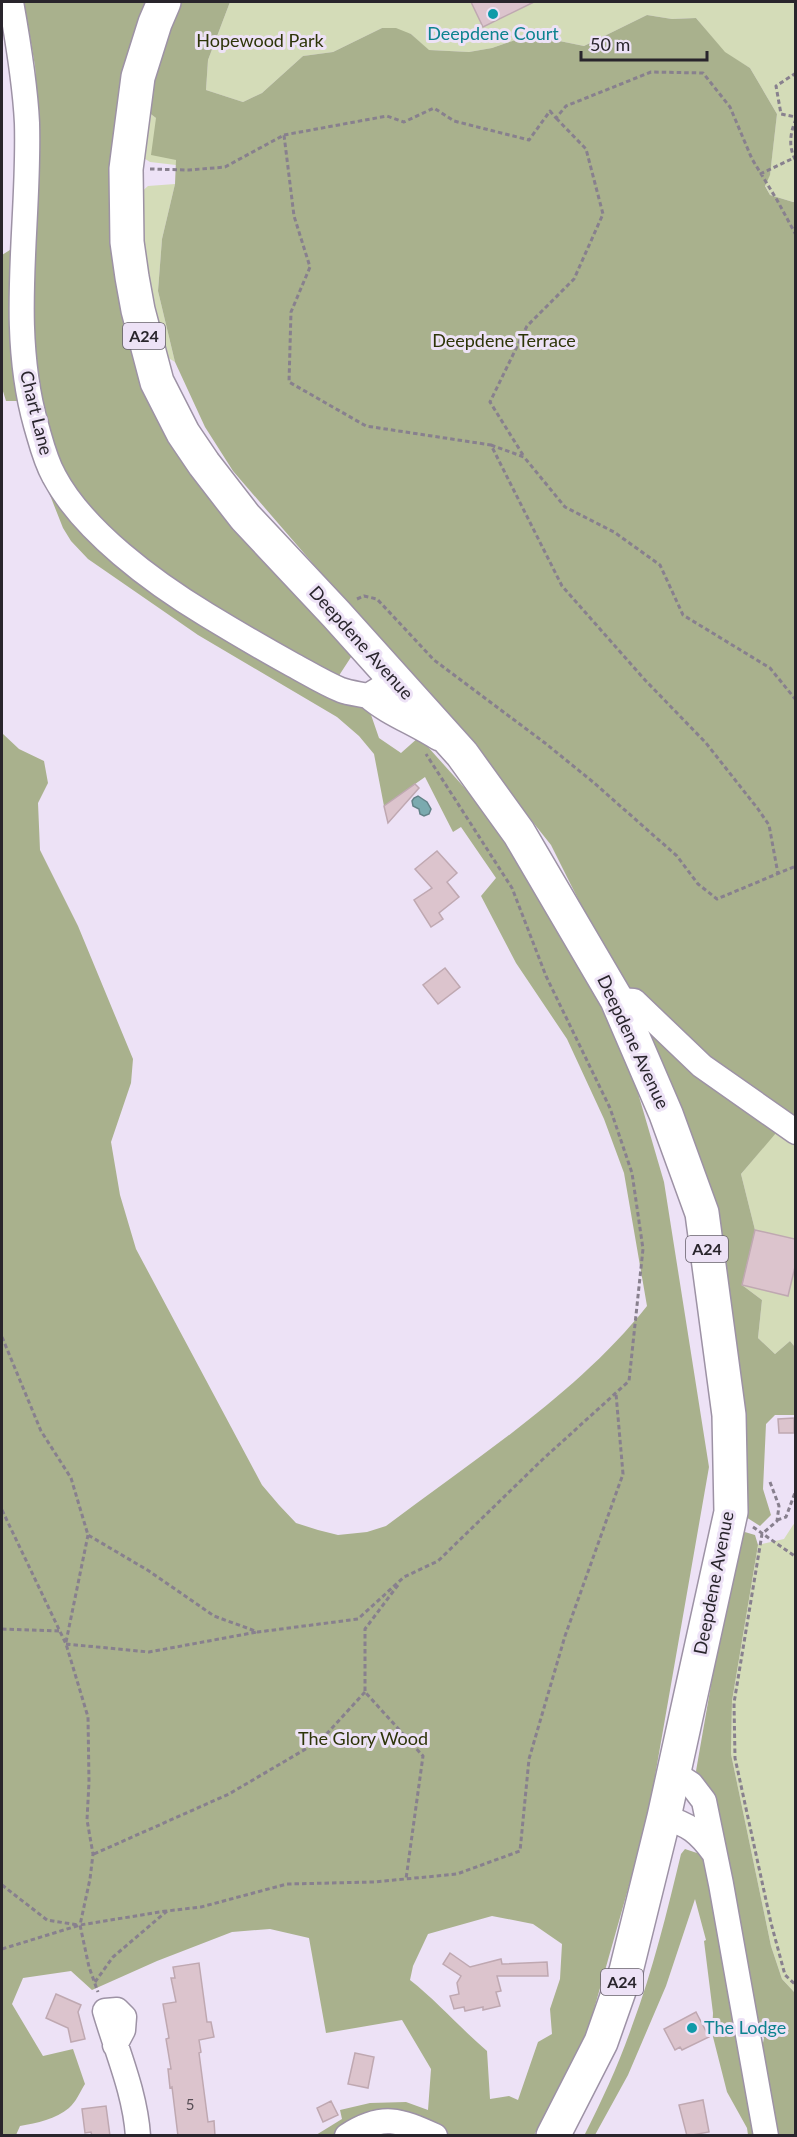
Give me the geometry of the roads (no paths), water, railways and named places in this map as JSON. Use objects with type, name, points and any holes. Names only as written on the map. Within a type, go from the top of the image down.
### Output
[{"type":"highway","name":"Deepdene Avenue","points":[[164,2],[138,77],[126,169],[127,242],[132,277],[138,310],[157,382],[204,464],[245,517],[336,614],[380,688],[462,754],[519,833],[617,1000],[666,1114],[702,1213],[729,1415],[731,1512],[664,1817],[626,1971],[601,2042],[552,2136]]},
{"type":"street","name":"Chart Lane","points":[[11,2],[23,78],[27,123],[21,289],[22,346],[33,414],[54,476],[84,518],[105,539],[194,608],[257,645],[342,690],[380,688]]},
{"type":"street","points":[[617,1000],[634,1001],[702,1066],[795,1132]]},
{"type":"street","points":[[674,1773],[691,1784],[704,1801],[766,2136]]},
{"type":"street","points":[[664,1817],[693,1828],[715,1855]]},
{"type":"street","points":[[105,2011],[117,2010],[124,2016],[123,2030],[115,2045],[132,2095],[138,2136]]},
{"type":"street","points":[[347,2136],[370,2123],[392,2120],[414,2126],[435,2136]]},
{"type":"place","name":"Deepdene Court","points":[[493,14]]},
{"type":"place","name":"The Lodge","points":[[692,2028]]},
{"type":"park label","name":"Hopewood Park","points":[[260,41]]},
{"type":"park label","name":"Deepdene Terrace","points":[[504,341]]},
{"type":"park label","name":"The Glory Wood","points":[[363,1739]]}]
